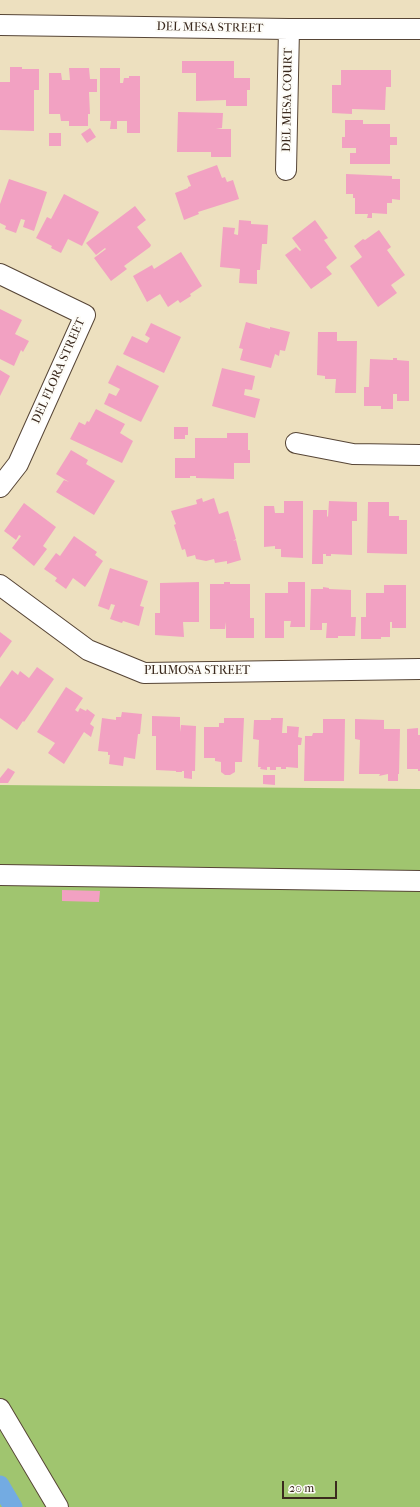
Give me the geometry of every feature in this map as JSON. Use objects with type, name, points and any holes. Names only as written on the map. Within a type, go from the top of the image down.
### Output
[{"type":"street","name":"DEL MESA STREET","points":[[0,25],[289,30],[420,29]]},
{"type":"street","name":"DEL MESA COURT","points":[[286,170],[289,30]]},
{"type":"street","name":"DEL FLORA STREET","points":[[0,274],[85,315],[18,464],[0,487]]},
{"type":"street","points":[[296,443],[353,454],[420,455]]},
{"type":"street","name":"PLUMOSA STREET","points":[[0,585],[88,650],[144,673],[420,669]]},
{"type":"street","points":[[0,875],[420,881]]},
{"type":"street","points":[[0,1409],[58,1507]]},
{"type":"green space","points":[[0,785],[420,789],[420,1507],[0,1507]]},
{"type":"building","points":[[182,61],[234,61],[234,78],[250,78],[250,90],[247,90],[247,106],[226,106],[226,100],[196,101],[196,73],[182,73]]},
{"type":"building","points":[[10,67],[39,69],[39,90],[34,90],[34,131],[0,130],[0,82],[10,82]]},
{"type":"building","points":[[69,68],[89,68],[90,79],[97,79],[97,92],[89,92],[90,114],[88,114],[88,126],[69,126],[69,121],[61,121],[60,114],[49,114],[49,73],[61,73],[62,80],[70,80]]},
{"type":"building","points":[[100,68],[120,68],[120,83],[123,83],[124,78],[129,78],[129,76],[140,76],[140,133],[127,133],[127,121],[117,121],[117,129],[110,129],[111,121],[100,121]]},
{"type":"building","points":[[341,70],[391,70],[391,87],[386,87],[385,110],[352,109],[352,114],[332,113],[332,85],[341,85]]},
{"type":"building","points":[[178,112],[223,113],[222,128],[216,129],[231,129],[231,157],[211,157],[211,152],[177,152]]},
{"type":"building","points":[[345,120],[363,120],[363,124],[390,124],[390,137],[397,137],[397,145],[390,145],[390,164],[350,164],[350,153],[356,153],[356,148],[342,148],[342,137],[345,137]]},
{"type":"building","points":[[90,128],[96,137],[87,143],[81,134]]},
{"type":"building","points":[[49,133],[61,133],[61,146],[49,146]]},
{"type":"building","points":[[217,165],[222,178],[225,177],[227,182],[233,180],[239,199],[198,212],[199,214],[184,220],[175,193],[191,186],[187,176]]},
{"type":"building","points":[[346,174],[392,176],[392,179],[400,179],[400,200],[392,199],[392,203],[387,203],[387,214],[372,213],[372,218],[367,218],[368,214],[355,214],[355,198],[353,198],[353,194],[346,194]]},
{"type":"building","points":[[9,179],[47,192],[34,231],[23,227],[25,220],[21,219],[16,233],[5,229],[6,226],[0,223],[0,204]]},
{"type":"building","points":[[64,194],[99,212],[82,246],[68,239],[61,253],[51,248],[52,246],[36,238],[47,217],[51,219]]},
{"type":"building","points":[[135,206],[146,220],[137,227],[151,245],[124,266],[127,269],[111,281],[94,258],[106,249],[105,248],[96,255],[86,243]]},
{"type":"building","points":[[239,220],[251,221],[251,224],[268,225],[267,244],[262,244],[260,270],[257,270],[257,284],[239,283],[240,269],[220,267],[223,227],[235,228],[234,234],[238,235]]},
{"type":"building","points":[[315,220],[328,238],[324,240],[337,258],[326,267],[332,274],[311,289],[285,255],[296,247],[300,251],[301,250],[292,238]]},
{"type":"building","points":[[379,230],[391,247],[387,250],[405,275],[391,285],[397,293],[378,307],[350,266],[362,257],[354,246]]},
{"type":"building","points":[[181,252],[202,286],[180,303],[178,300],[168,307],[160,294],[147,302],[133,276],[152,265],[154,269]]},
{"type":"building","points":[[0,309],[22,320],[15,334],[29,341],[23,352],[21,350],[14,366],[0,359]]},
{"type":"building","points":[[246,322],[270,329],[270,327],[290,332],[285,351],[280,350],[279,356],[275,354],[271,368],[240,360],[243,349],[239,348]]},
{"type":"building","points":[[151,323],[181,337],[164,373],[123,354],[132,336],[147,343],[150,338],[145,335]]},
{"type":"building","points":[[318,332],[337,332],[337,341],[357,341],[356,393],[335,393],[336,379],[325,379],[325,376],[317,375]]},
{"type":"building","points":[[393,358],[397,358],[397,360],[409,361],[409,401],[397,401],[397,394],[393,394],[393,409],[381,409],[381,406],[364,406],[364,387],[369,387],[370,359],[393,360]]},
{"type":"building","points":[[117,365],[159,386],[141,422],[104,404],[109,393],[116,396],[120,389],[108,383]]},
{"type":"building","points":[[222,368],[255,376],[252,390],[245,389],[244,395],[260,399],[255,418],[212,406]]},
{"type":"building","points":[[0,370],[10,376],[0,396]]},
{"type":"building","points":[[96,409],[125,424],[120,433],[133,441],[122,463],[70,439],[79,422],[85,425],[87,421],[89,422]]},
{"type":"building","points":[[174,427],[188,427],[188,435],[185,435],[185,439],[174,439]]},
{"type":"building","points":[[227,433],[248,433],[250,463],[234,463],[234,479],[196,478],[196,476],[190,476],[190,478],[175,478],[175,458],[195,458],[195,438],[227,438]]},
{"type":"building","points":[[71,450],[88,460],[86,464],[115,481],[94,515],[56,492],[64,480],[69,482],[56,474]]},
{"type":"building","points":[[202,498],[203,502],[214,498],[219,514],[228,511],[236,539],[233,541],[236,540],[241,560],[227,564],[227,561],[215,563],[214,559],[206,561],[196,559],[195,555],[187,557],[185,549],[182,550],[174,525],[176,524],[171,511],[197,504],[196,500]]},
{"type":"building","points":[[284,501],[303,501],[303,558],[281,557],[281,549],[275,549],[275,546],[264,547],[264,506],[274,506],[275,513],[284,513]]},
{"type":"building","points":[[329,501],[357,502],[357,521],[352,521],[352,555],[331,554],[331,556],[326,556],[326,554],[323,554],[323,564],[312,564],[313,510],[327,510],[328,517]]},
{"type":"building","points":[[368,502],[389,502],[389,516],[399,516],[399,520],[407,520],[407,554],[367,553]]},
{"type":"building","points":[[24,503],[56,527],[43,546],[47,549],[34,566],[12,548],[21,536],[19,535],[16,540],[4,531]]},
{"type":"building","points":[[74,536],[97,552],[95,555],[103,561],[85,587],[73,578],[66,589],[55,581],[57,578],[44,569],[56,553],[60,556]]},
{"type":"building","points":[[110,568],[148,581],[140,606],[144,607],[139,626],[110,619],[115,605],[111,604],[109,610],[98,606]]},
{"type":"building","points":[[199,582],[199,622],[183,622],[184,637],[155,635],[155,613],[160,613],[160,583]]},
{"type":"building","points":[[224,582],[230,582],[230,584],[250,584],[250,618],[254,618],[254,638],[226,638],[226,622],[225,629],[210,629],[210,584],[224,584]]},
{"type":"building","points":[[288,582],[305,582],[305,627],[290,627],[291,621],[284,621],[284,638],[265,638],[265,593],[288,593]]},
{"type":"building","points":[[384,585],[406,585],[406,628],[392,628],[392,622],[390,622],[390,637],[381,637],[381,639],[361,639],[361,617],[366,617],[366,593],[384,593]]},
{"type":"building","points":[[323,587],[329,589],[351,590],[351,617],[356,617],[355,636],[326,638],[327,623],[322,623],[322,630],[310,630],[311,589],[323,589]]},
{"type":"building","points":[[0,632],[12,641],[0,658]]},
{"type":"building","points":[[37,667],[54,679],[17,730],[0,718],[0,687],[12,670],[18,675],[20,671],[29,678]]},
{"type":"building","points":[[66,687],[83,698],[75,710],[78,712],[80,708],[86,711],[87,709],[95,715],[90,724],[94,727],[91,737],[84,732],[64,764],[48,753],[55,743],[37,732]]},
{"type":"building","points":[[122,712],[142,714],[135,759],[124,757],[123,766],[109,764],[110,755],[108,755],[108,752],[98,751],[102,718],[116,720],[116,717],[121,717]]},
{"type":"building","points":[[152,716],[180,717],[180,732],[181,725],[196,726],[195,771],[192,771],[192,779],[184,778],[184,771],[176,772],[156,770],[156,736],[152,736]]},
{"type":"building","points":[[224,718],[244,718],[242,762],[235,762],[235,772],[230,775],[225,775],[221,772],[221,762],[215,761],[215,758],[204,758],[204,727],[219,727],[219,723],[224,723]]},
{"type":"building","points":[[271,718],[283,718],[282,733],[287,733],[287,726],[299,727],[298,737],[302,738],[301,745],[298,745],[298,768],[286,767],[286,769],[281,769],[281,767],[276,767],[276,770],[270,770],[270,767],[267,767],[267,770],[260,769],[261,767],[258,767],[259,740],[253,739],[254,720],[271,720]]},
{"type":"building","points":[[323,719],[345,719],[344,781],[304,781],[305,736],[312,736],[313,733],[323,733]]},
{"type":"building","points":[[355,719],[384,720],[384,729],[400,729],[398,781],[388,781],[388,774],[379,776],[380,774],[359,774],[360,740],[355,739]]},
{"type":"building","points":[[418,728],[418,735],[420,735],[420,771],[418,771],[418,769],[407,769],[407,729]]},
{"type":"building","points":[[8,768],[15,772],[8,783],[0,783],[0,778]]},
{"type":"building","points":[[263,775],[275,775],[275,785],[263,784]]},
{"type":"building","points":[[62,890],[100,891],[99,902],[62,901]]},
{"type":"waterway","points":[[0,1485],[13,1507]]}]
